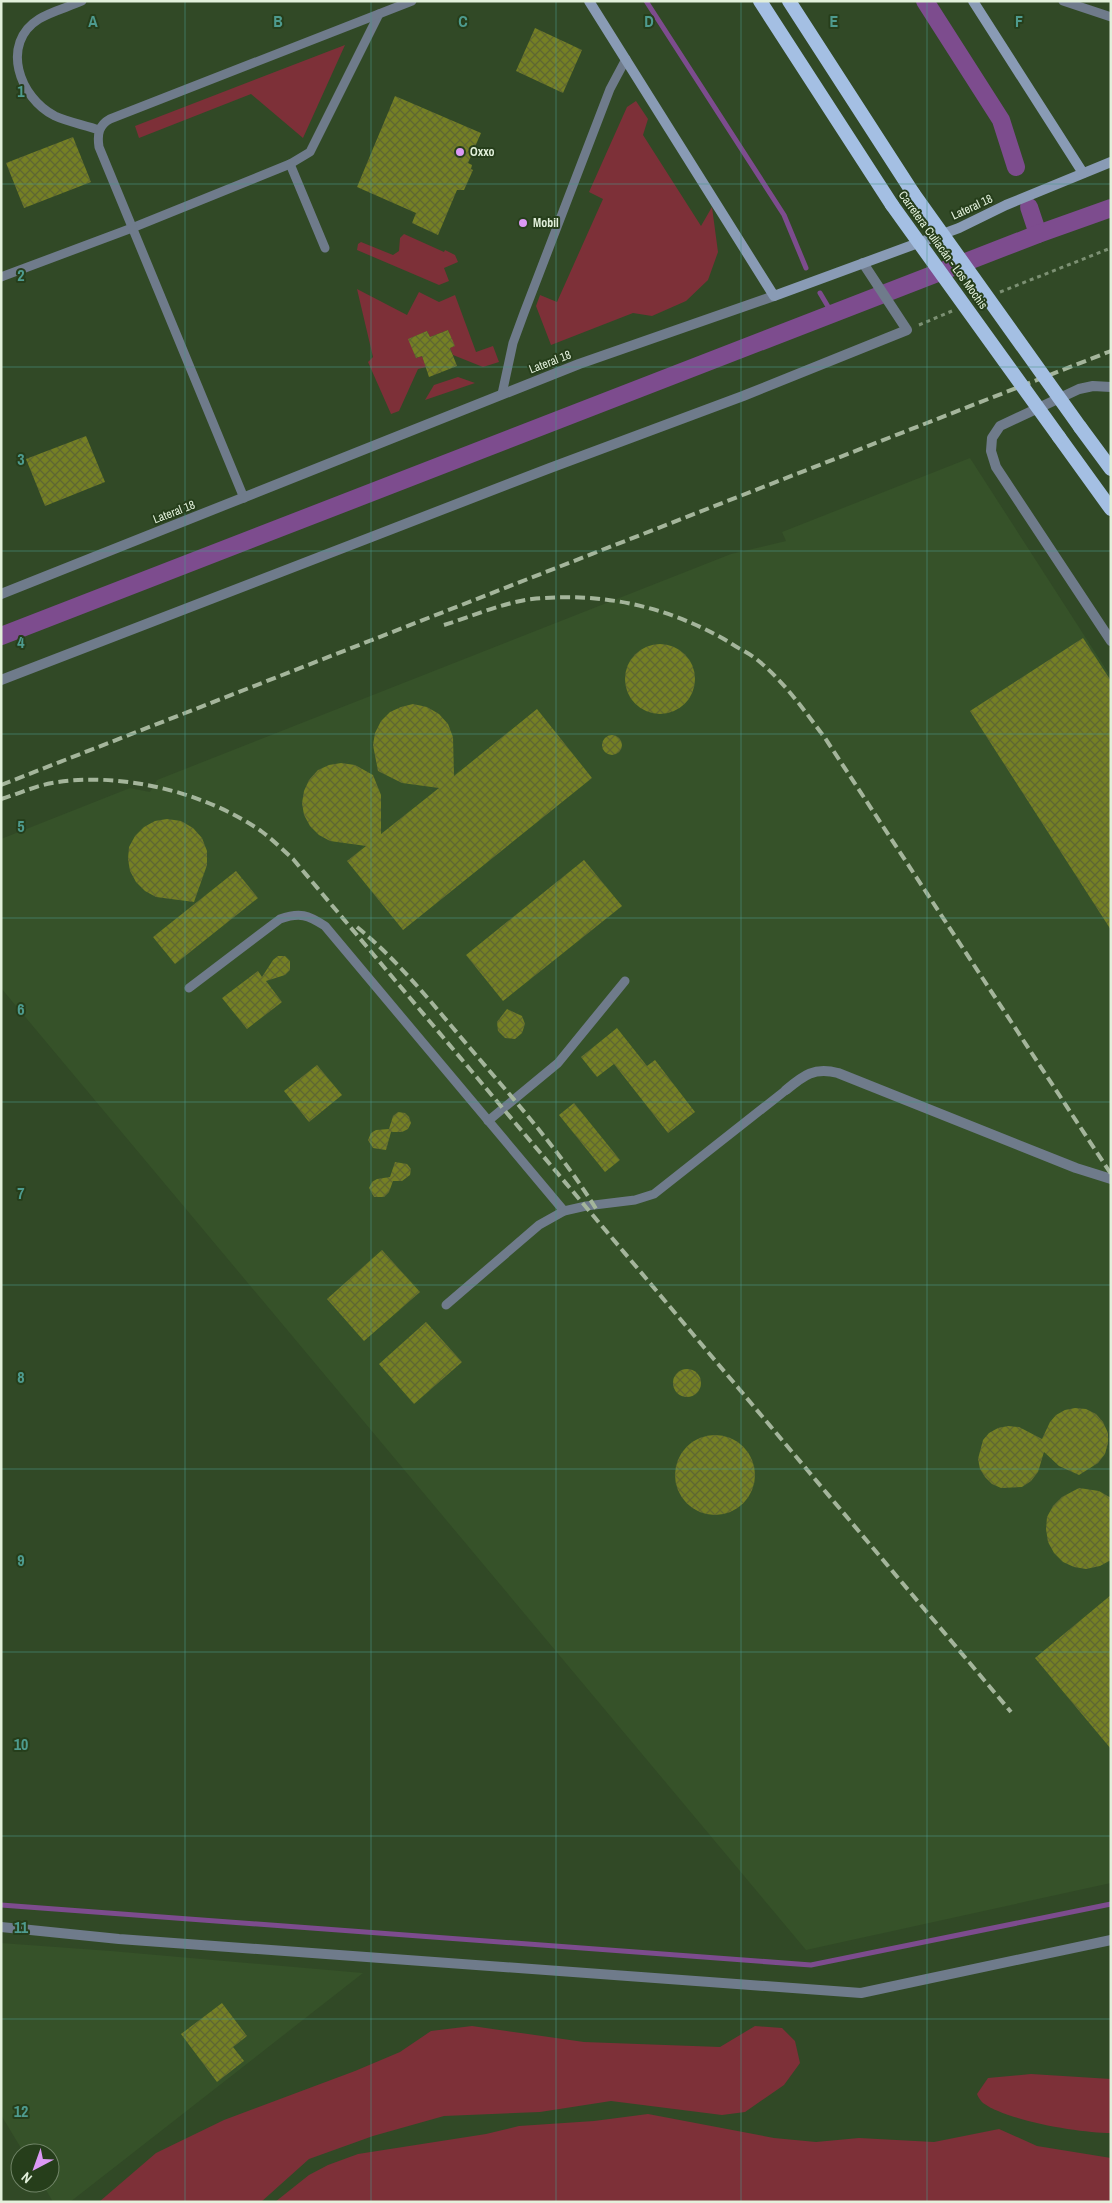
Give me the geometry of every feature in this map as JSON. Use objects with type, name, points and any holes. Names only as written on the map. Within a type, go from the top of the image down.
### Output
[{"type":"highway","name":"Carretera Culiacán - Los Mochis","points":[[760,1],[892,205],[1111,509]]},
{"type":"highway","name":"Carretera Culiacán - Los Mochis","points":[[789,1],[913,193],[1111,469]]},
{"type":"main road","points":[[589,1],[774,296]]},
{"type":"main road","points":[[973,1],[1083,172]]},
{"type":"main road","name":"Lateral 18","points":[[774,296],[959,228],[1006,205],[1111,162]]},
{"type":"street","points":[[1,680],[540,471],[743,396],[907,330],[862,263]]},
{"type":"street","name":"Lateral 18","points":[[1,594],[579,364],[774,296]]},
{"type":"street","points":[[1111,387],[1093,386],[1079,389],[1000,426],[992,438],[991,451],[996,467],[1111,641]]},
{"type":"street","points":[[786,1090],[813,1071],[827,1070],[838,1073],[1076,1168],[1111,1180]]},
{"type":"street","points":[[1,1927],[119,1939],[861,1993],[1111,1940]]},
{"type":"lane","points":[[82,1],[39,19],[22,34],[16,51],[19,68],[30,96],[55,116],[99,130]]},
{"type":"lane","points":[[244,498],[99,146],[99,130],[103,123],[110,119],[412,1]]},
{"type":"lane","points":[[1062,1],[1111,17]]},
{"type":"lane","points":[[1,277],[132,228],[290,164],[310,152],[379,14]]},
{"type":"lane","points":[[502,394],[513,343],[524,313],[610,89],[626,59]]},
{"type":"lane","points":[[290,164],[325,248]]},
{"type":"lane","points":[[189,988],[280,919],[293,914],[310,916],[325,926],[564,1211]]},
{"type":"lane","points":[[488,1121],[558,1063],[625,981]]},
{"type":"lane","points":[[446,1305],[539,1225],[564,1211],[586,1206],[635,1200],[654,1194],[786,1090]]},
{"type":"path","points":[[993,295],[1111,248]]},
{"type":"path","points":[[907,330],[958,309]]},
{"type":"shaded area","points":[[345,45],[303,138],[251,94],[139,138],[135,126]]},
{"type":"shaded area","points":[[636,101],[648,119],[643,135],[701,226],[712,207],[718,252],[708,280],[686,301],[652,316],[633,313],[551,345],[536,306],[540,295],[557,302],[603,199],[589,192],[627,107]]},
{"type":"shaded area","points":[[404,234],[455,255],[458,262],[444,268],[449,281],[439,285],[357,250],[358,244],[361,242],[393,255],[399,251],[400,238]]},
{"type":"shaded area","points":[[357,289],[407,315],[419,292],[439,302],[455,295],[476,352],[493,346],[499,362],[483,367],[453,355],[450,348],[454,346],[448,330],[430,337],[427,331],[409,339],[416,358],[422,356],[426,367],[418,369],[399,411],[391,414],[368,362],[373,357]]},
{"type":"shaded area","points":[[458,377],[475,383],[425,400],[434,385]]},
{"type":"shaded area","points":[[970,458],[1111,677],[1111,1883],[806,1950],[1,988],[1,839],[130,788],[150,792],[157,780],[731,554],[786,541],[782,532]]},
{"type":"shaded area","points":[[1,1943],[363,1973],[70,2202],[53,2202],[48,2193],[60,2193],[60,2143],[18,2143],[1,2115]]},
{"type":"shaded area","points":[[472,2026],[584,2042],[720,2047],[755,2026],[782,2028],[795,2041],[800,2063],[784,2085],[745,2112],[722,2115],[611,2101],[540,2112],[444,2116],[373,2136],[309,2159],[261,2202],[99,2202],[156,2153],[224,2120],[355,2071],[400,2052],[431,2031]]},
{"type":"shaded area","points":[[1031,2074],[1111,2079],[1111,2133],[1081,2131],[1026,2120],[994,2109],[983,2103],[977,2094],[988,2078]]},
{"type":"shaded area","points":[[648,2114],[774,2138],[816,2142],[859,2138],[934,2142],[999,2129],[1037,2146],[1111,2158],[1111,2202],[275,2202],[309,2175],[328,2165],[358,2154],[486,2134],[519,2126],[594,2121]]},
{"type":"building","points":[[535,28],[582,50],[563,93],[516,71]]},
{"type":"building","points":[[395,96],[481,133],[468,163],[472,165],[471,169],[473,170],[464,190],[457,190],[438,235],[412,223],[416,213],[357,187]]},
{"type":"building","points":[[73,137],[91,182],[24,208],[6,163]]},
{"type":"building","points":[[448,330],[455,346],[450,348],[457,366],[429,377],[422,356],[416,358],[408,339],[427,331],[430,337]]},
{"type":"building","points":[[86,436],[105,482],[45,506],[26,459]]},
{"type":"building","points":[[1083,638],[1111,681],[1111,930],[970,711]]},
{"type":"building","points":[[667,644],[680,650],[689,659],[693,665],[695,679],[693,693],[685,704],[674,712],[653,714],[646,712],[635,704],[627,693],[625,672],[627,665],[635,654],[646,646]]},
{"type":"building","points":[[413,704],[427,707],[439,714],[448,724],[453,737],[454,776],[537,709],[592,778],[403,930],[347,861],[366,846],[330,841],[319,835],[310,826],[304,815],[302,803],[304,791],[309,780],[318,770],[329,765],[341,763],[355,765],[373,775],[381,795],[381,834],[439,788],[402,783],[378,771],[373,745],[375,733],[381,721],[390,712]]},
{"type":"building","points":[[612,735],[619,738],[622,745],[619,752],[612,755],[605,752],[602,745],[605,738]]},
{"type":"building","points":[[167,819],[181,821],[193,828],[202,838],[207,851],[207,865],[194,902],[156,897],[145,891],[136,882],[130,871],[129,847],[135,836],[144,827],[155,821]]},
{"type":"building","points":[[584,860],[622,906],[503,1001],[466,955]]},
{"type":"building","points":[[236,871],[258,898],[175,964],[153,937]]},
{"type":"building","points":[[278,956],[285,956],[290,961],[290,970],[285,975],[266,981],[282,1002],[247,1029],[222,998],[258,971],[262,977],[273,960]]},
{"type":"building","points":[[507,1009],[522,1016],[525,1024],[522,1033],[515,1039],[505,1038],[498,1031],[497,1022]]},
{"type":"building","points":[[617,1028],[647,1066],[655,1060],[695,1112],[668,1133],[614,1064],[597,1077],[581,1057]]},
{"type":"building","points":[[317,1065],[342,1095],[309,1122],[284,1091]]},
{"type":"building","points":[[574,1103],[620,1160],[605,1172],[559,1115]]},
{"type":"building","points":[[398,1112],[405,1113],[409,1117],[411,1123],[408,1129],[402,1132],[391,1132],[386,1150],[373,1148],[368,1140],[371,1133],[376,1130],[389,1129],[393,1116]]},
{"type":"building","points":[[395,1162],[407,1164],[411,1169],[410,1175],[402,1181],[393,1181],[389,1192],[384,1197],[374,1197],[369,1188],[372,1182],[377,1179],[390,1177]]},
{"type":"building","points":[[382,1250],[420,1292],[364,1341],[327,1299]]},
{"type":"building","points":[[426,1322],[462,1362],[414,1404],[379,1364]]},
{"type":"building","points":[[687,1369],[697,1373],[701,1383],[697,1393],[687,1397],[677,1393],[673,1383],[677,1373]]},
{"type":"building","points":[[1075,1408],[1086,1409],[1096,1414],[1103,1422],[1108,1433],[1105,1454],[1098,1463],[1079,1475],[1059,1466],[1044,1452],[1038,1472],[1031,1481],[1022,1487],[1001,1488],[992,1484],[985,1477],[980,1469],[978,1459],[983,1440],[989,1433],[998,1428],[1008,1426],[1019,1427],[1042,1439],[1050,1422],[1056,1415],[1065,1410]]},
{"type":"building","points":[[715,1435],[730,1438],[743,1447],[752,1460],[755,1475],[752,1490],[743,1503],[730,1512],[715,1515],[700,1512],[687,1503],[678,1490],[675,1475],[678,1460],[687,1447],[700,1438]]},
{"type":"building","points":[[1079,1488],[1099,1491],[1111,1498],[1111,1560],[1100,1566],[1086,1569],[1074,1567],[1063,1562],[1054,1553],[1048,1542],[1046,1529],[1047,1517],[1053,1506],[1062,1497]]},
{"type":"building","points":[[1111,1595],[1111,1749],[1035,1658]]},
{"type":"building","points":[[222,2003],[247,2036],[233,2047],[244,2061],[217,2082],[181,2034]]},
{"type":"waterway","points":[[646,1],[784,215],[806,268]]},
{"type":"waterway","points":[[925,1],[1001,120],[1016,167]]},
{"type":"waterway","points":[[1029,207],[1038,234]]},
{"type":"waterway","points":[[1,636],[1038,234],[1111,208]]},
{"type":"waterway","points":[[820,293],[833,315]]},
{"type":"waterway","points":[[1,1905],[811,1965],[1111,1904]]},
{"type":"railway","points":[[1,785],[1111,351]]},
{"type":"railway","points":[[444,625],[499,606],[532,599],[558,597],[609,600],[634,604],[682,619],[729,642],[755,658],[784,686],[825,738],[1111,1174]]},
{"type":"railway","points":[[1,799],[39,786],[78,780],[105,780],[161,788],[214,805],[239,817],[261,831],[293,859],[1011,1712]]},
{"type":"railway","points":[[357,927],[388,955],[416,985],[521,1108],[554,1148],[598,1212]]},
{"type":"place","name":"Oxxo","points":[[460,152]]},
{"type":"place","name":"Mobil","points":[[523,223]]}]
